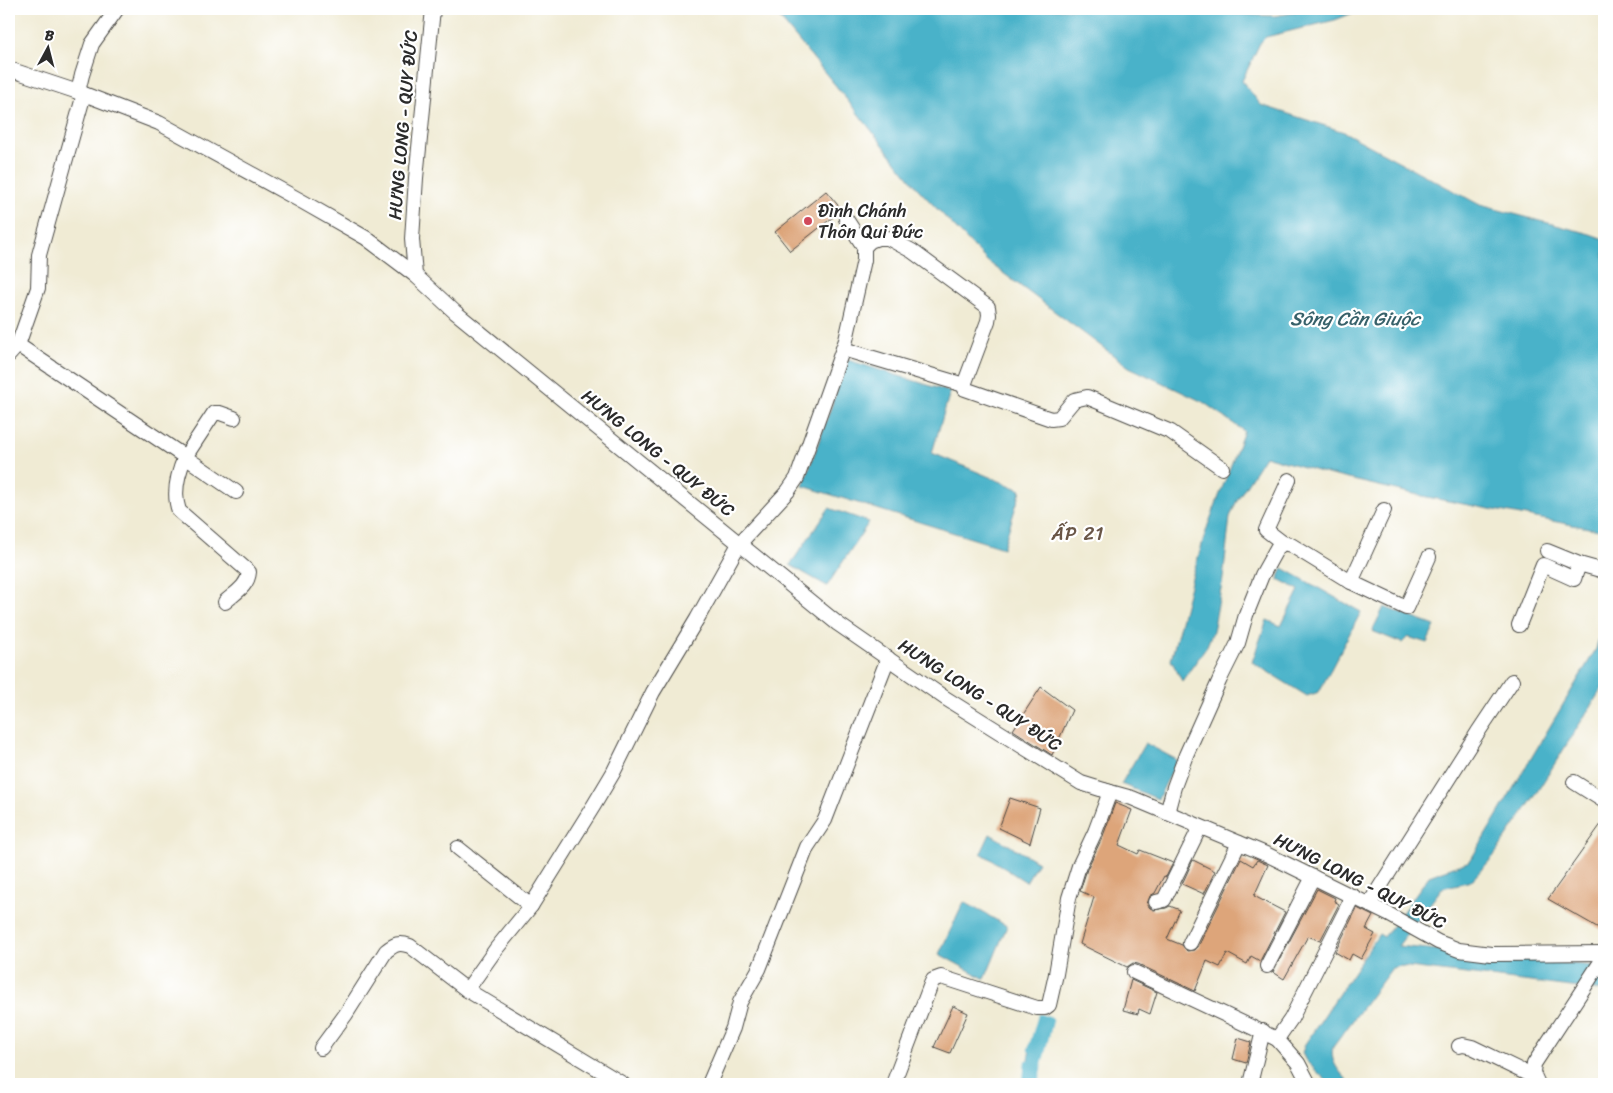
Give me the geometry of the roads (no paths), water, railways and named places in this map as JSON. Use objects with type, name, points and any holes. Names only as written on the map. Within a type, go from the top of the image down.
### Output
[{"type":"street","points":[[117,9],[92,44],[82,75],[81,93],[39,255],[38,288],[13,350],[185,457],[236,492]]},
{"type":"street","name":"HƯNG LONG - QUY ĐỨC","points":[[433,9],[415,186],[412,239],[415,275],[455,312],[838,624],[945,698],[1080,783],[1132,798],[1268,855],[1369,904],[1438,942],[1459,950],[1491,954],[1604,955]]},
{"type":"street","points":[[9,69],[81,93],[159,123],[366,238],[415,275]]},
{"type":"street","points":[[468,990],[496,949],[531,906],[613,773],[653,692],[739,544],[788,491],[797,478],[843,349],[864,260],[864,247],[846,219]]},
{"type":"street","points":[[864,247],[870,241],[878,238],[888,238],[912,251],[988,307],[988,321],[964,385]]},
{"type":"street","points":[[843,349],[964,385],[965,389],[1051,419],[1060,418],[1074,400],[1087,397],[1171,432],[1222,468]]},
{"type":"street","points":[[226,602],[245,585],[249,572],[178,511],[175,497],[182,463],[214,413],[234,418]]},
{"type":"street","points":[[1289,480],[1266,530],[1283,543],[1291,545],[1351,582],[1406,608],[1429,557]]},
{"type":"street","points":[[1351,582],[1384,510]]},
{"type":"street","points":[[1167,813],[1186,755],[1238,643],[1246,615],[1262,576],[1276,550],[1283,543]]},
{"type":"street","points":[[1547,551],[1579,564],[1604,571]]},
{"type":"street","points":[[1519,625],[1543,565],[1574,579],[1579,564]]},
{"type":"street","points":[[709,1084],[733,1028],[740,1002],[759,969],[807,847],[825,820],[888,658]]},
{"type":"street","points":[[1369,904],[1512,681]]},
{"type":"street","points":[[1574,782],[1604,801]]},
{"type":"street","points":[[894,1084],[931,984],[937,978],[941,977],[1037,1008],[1046,1008],[1049,1005],[1069,898],[1079,866],[1095,832],[1104,790]]},
{"type":"street","points":[[1156,902],[1164,900],[1200,826]]},
{"type":"street","points":[[1190,944],[1239,843]]},
{"type":"street","points":[[458,848],[531,906]]},
{"type":"street","points":[[1267,966],[1313,877]]},
{"type":"street","points":[[1277,1039],[1291,1019],[1353,896]]},
{"type":"street","points":[[321,1048],[346,1014],[386,951],[395,944],[402,943],[410,946],[468,990],[623,1084]]},
{"type":"street","points":[[1536,1081],[1534,1064],[1604,955]]},
{"type":"street","points":[[1134,972],[1277,1039],[1298,1063],[1309,1084]]},
{"type":"street","points":[[1250,1084],[1263,1031]]},
{"type":"street","points":[[1459,1046],[1472,1047],[1536,1081]]},
{"type":"water","name":"Sông Cần Giuộc","points":[[772,9],[1202,9],[1233,14],[1274,16],[1318,9],[1363,9],[1335,20],[1266,37],[1260,43],[1242,81],[1261,105],[1344,132],[1480,205],[1604,239],[1604,531],[1427,497],[1331,475],[1265,456],[1237,500],[1230,517],[1223,578],[1213,631],[1206,648],[1182,681],[1171,660],[1193,574],[1208,525],[1244,431],[1203,402],[1129,367],[987,261],[919,190]]},
{"type":"water","points":[[848,360],[950,392],[932,453],[1021,490],[1003,548],[803,486]]},
{"type":"water","points":[[829,508],[869,522],[827,586],[790,565]]},
{"type":"water","points":[[1283,568],[1361,612],[1319,692],[1307,696],[1252,662],[1267,620],[1281,626],[1299,590],[1278,579]]},
{"type":"water","points":[[1384,607],[1435,626],[1427,643],[1408,637],[1402,643],[1372,631]]},
{"type":"water","points":[[1604,617],[1604,685],[1532,800],[1493,857],[1471,881],[1442,888],[1398,946],[1604,967],[1604,991],[1401,966],[1392,968],[1333,1047],[1334,1063],[1351,1084],[1330,1084],[1306,1061],[1302,1053],[1305,1044],[1379,934],[1384,937],[1429,876],[1470,861],[1596,649]]},
{"type":"water","points":[[1145,743],[1177,760],[1158,799],[1121,784]]},
{"type":"water","points":[[990,834],[1038,862],[1026,882],[981,853]]},
{"type":"water","points":[[964,902],[1007,926],[985,979],[939,954]]},
{"type":"water","points":[[1040,1016],[1051,1020],[1038,1072],[1038,1084],[1025,1084],[1028,1058]]},
{"type":"waterway","points":[[1030,1050],[1040,1016],[1051,1020],[1038,1072],[1038,1084]]},
{"type":"waterway","points":[[1025,1084],[1027,1062]]},
{"type":"place","name":"Đình Chánh Thôn Qui Đức","points":[[808,221]]},
{"type":"district","name":"ẤP 21","points":[[1078,533]]}]
